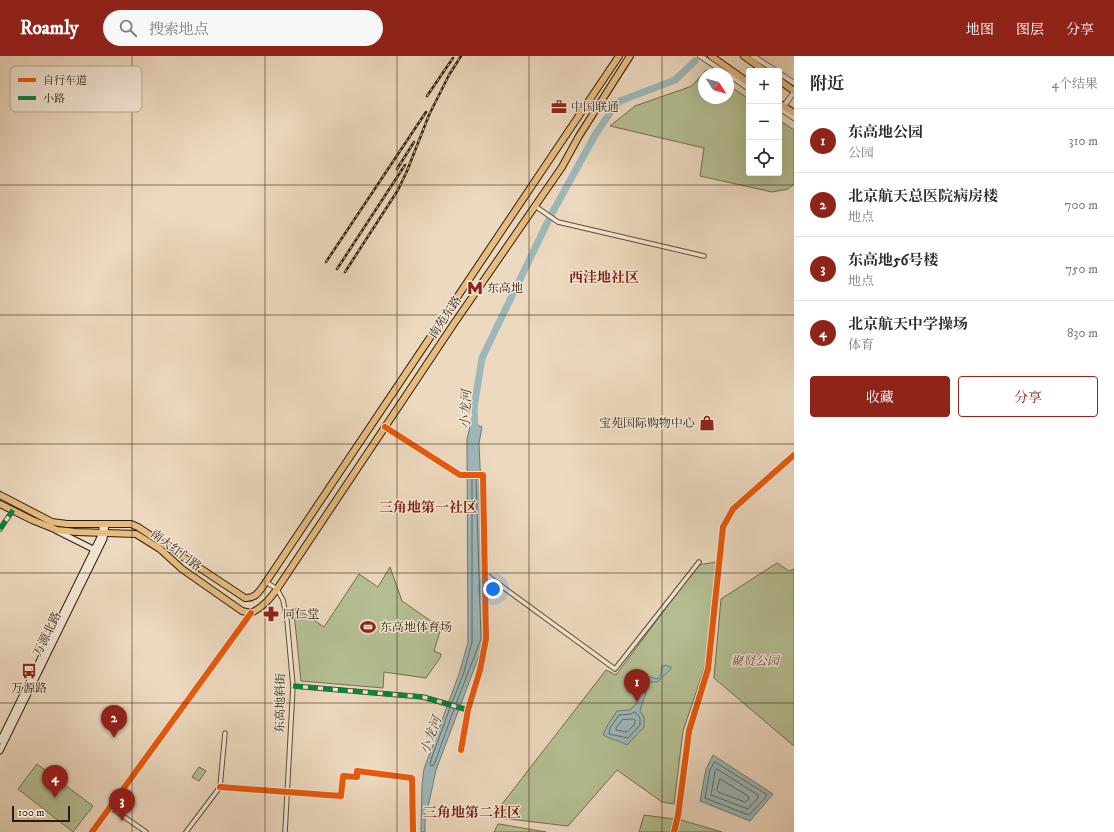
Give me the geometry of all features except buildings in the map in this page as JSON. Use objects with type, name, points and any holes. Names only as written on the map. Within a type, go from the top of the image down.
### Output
[{"type":"highway","name":"南苑东路","points":[[266,582],[619,56]]},
{"type":"highway","name":"南苑东路","points":[[276,589],[453,324],[562,167],[579,136],[630,56]]},
{"type":"highway","points":[[711,56],[746,81]]},
{"type":"highway","points":[[744,56],[761,68]]},
{"type":"highway","points":[[782,82],[794,91]]},
{"type":"highway","points":[[782,107],[794,113]]},
{"type":"highway","name":"南大红门路","points":[[0,495],[52,522],[67,524],[131,524],[145,530],[245,598],[250,598],[256,595],[266,582]]},
{"type":"highway","name":"南大红门路","points":[[0,504],[47,526],[63,531],[136,534],[160,549],[182,569],[233,605],[251,613]]},
{"type":"highway","points":[[251,613],[266,604],[276,589]]},
{"type":"main road","points":[[103,533],[104,524]]},
{"type":"main road","points":[[47,526],[93,550]]},
{"type":"main road","name":"万源北路","points":[[0,741],[93,550],[103,533]]},
{"type":"main road","name":"万源北路","points":[[0,751],[104,539],[103,533]]},
{"type":"street","points":[[700,56],[719,68]]},
{"type":"street","points":[[753,56],[771,68]]},
{"type":"street","points":[[782,75],[794,83]]},
{"type":"street","points":[[734,78],[746,86]]},
{"type":"street","points":[[782,106],[794,91]]},
{"type":"street","points":[[782,108],[794,118]]},
{"type":"street","points":[[535,206],[558,222],[704,256]]},
{"type":"street","points":[[385,427],[460,475],[483,475],[486,639],[480,670],[466,710],[461,750]]},
{"type":"street","points":[[674,832],[678,816],[688,731],[708,669],[723,527],[733,509],[794,455]]},
{"type":"street","points":[[0,529],[13,510]]},
{"type":"street","points":[[485,574],[615,669],[699,562]]},
{"type":"street","name":"东高地斜街","points":[[266,582],[276,589],[283,600],[287,620],[293,686],[285,832]]},
{"type":"street","points":[[92,832],[251,613]]},
{"type":"street","points":[[293,686],[423,697],[466,710]]},
{"type":"street","points":[[186,832],[220,786],[225,733]]},
{"type":"street","points":[[220,786],[341,796],[343,776],[356,777],[357,771],[412,778],[414,832]]},
{"type":"street","points":[[110,807],[146,832]]},
{"type":"green space","points":[[698,79],[698,104],[734,104],[734,89],[746,97],[746,176],[782,176],[782,122],[794,130],[794,184],[788,189],[772,192],[700,176],[704,148],[610,126],[635,106],[692,86]]},
{"type":"green space","points":[[716,562],[708,657],[683,731],[674,804],[662,802],[617,770],[568,826],[492,817],[606,670],[616,675],[698,565]]},
{"type":"green space","name":"聚贤公园","points":[[777,563],[789,571],[794,569],[794,746],[714,678],[721,599]]},
{"type":"green space","name":"东高地体育场","points":[[390,567],[402,601],[441,628],[434,651],[441,654],[440,658],[426,678],[384,672],[383,688],[301,681],[294,613],[296,608],[324,627],[359,574],[378,587]]},
{"type":"green space","points":[[37,764],[93,806],[73,832],[18,789]]},
{"type":"green space","points":[[199,767],[206,771],[199,781],[192,777]]},
{"type":"green space","points":[[644,815],[681,820],[722,832],[639,832]]},
{"type":"green space","points":[[499,824],[546,832],[494,832]]},
{"type":"water","points":[[471,422],[482,427],[479,443],[483,534],[485,640],[436,770],[428,807],[425,808],[425,832],[421,832],[422,785],[424,769],[460,671],[468,642],[467,439]]},
{"type":"water","points":[[665,665],[671,667],[671,669],[657,682],[649,682],[640,711],[644,717],[644,727],[627,745],[603,735],[617,711],[630,710],[636,704],[647,676],[657,679],[661,675],[662,666]]},
{"type":"water","points":[[713,755],[773,794],[750,821],[700,801],[706,769]]},
{"type":"waterway","name":"小龙河","points":[[475,432],[474,408],[482,358],[551,215],[595,135],[620,101],[675,80],[695,61]]},
{"type":"railway","points":[[345,272],[398,190],[429,115],[449,75],[461,56]]},
{"type":"railway","points":[[427,96],[453,58]]},
{"type":"railway","points":[[326,262],[426,112]]},
{"type":"railway","points":[[397,169],[414,142]]},
{"type":"railway","points":[[337,269],[405,165]]},
{"type":"marked path","points":[[0,529],[13,510]]},
{"type":"marked path","points":[[293,686],[423,697],[468,710]]},
{"type":"cycle path","points":[[385,427],[460,475],[483,475],[486,639],[480,670],[468,710],[461,750]]},
{"type":"cycle path","points":[[674,832],[678,816],[689,731],[708,669],[723,527],[733,509],[794,455]]},
{"type":"cycle path","points":[[92,832],[251,613]]},
{"type":"cycle path","points":[[220,787],[341,796],[343,776],[357,777],[357,771],[412,778],[413,832]]},
{"type":"place","name":"中国联通","points":[[559,107]]},
{"type":"place","name":"东高地","points":[[475,288]]},
{"type":"place","name":"宝苑国际购物中心","points":[[707,423]]},
{"type":"place","name":"同仁堂","points":[[271,614]]},
{"type":"place","name":"东高地体育场","points":[[368,627]]},
{"type":"place","name":"万源路","points":[[29,671]]},
{"type":"place","name":"东高地公园","points":[[637,702]]},
{"type":"place","name":"北京航天总医院病房楼","points":[[114,738]]},
{"type":"place","name":"北京航天中学操场","points":[[55,798]]},
{"type":"place","name":"东高地56号楼","points":[[122,821]]},
{"type":"district","name":"西洼地社区","points":[[604,277]]},
{"type":"district","name":"三角地第一社区","points":[[428,507]]},
{"type":"district","name":"三角地第二社区","points":[[472,812]]}]
